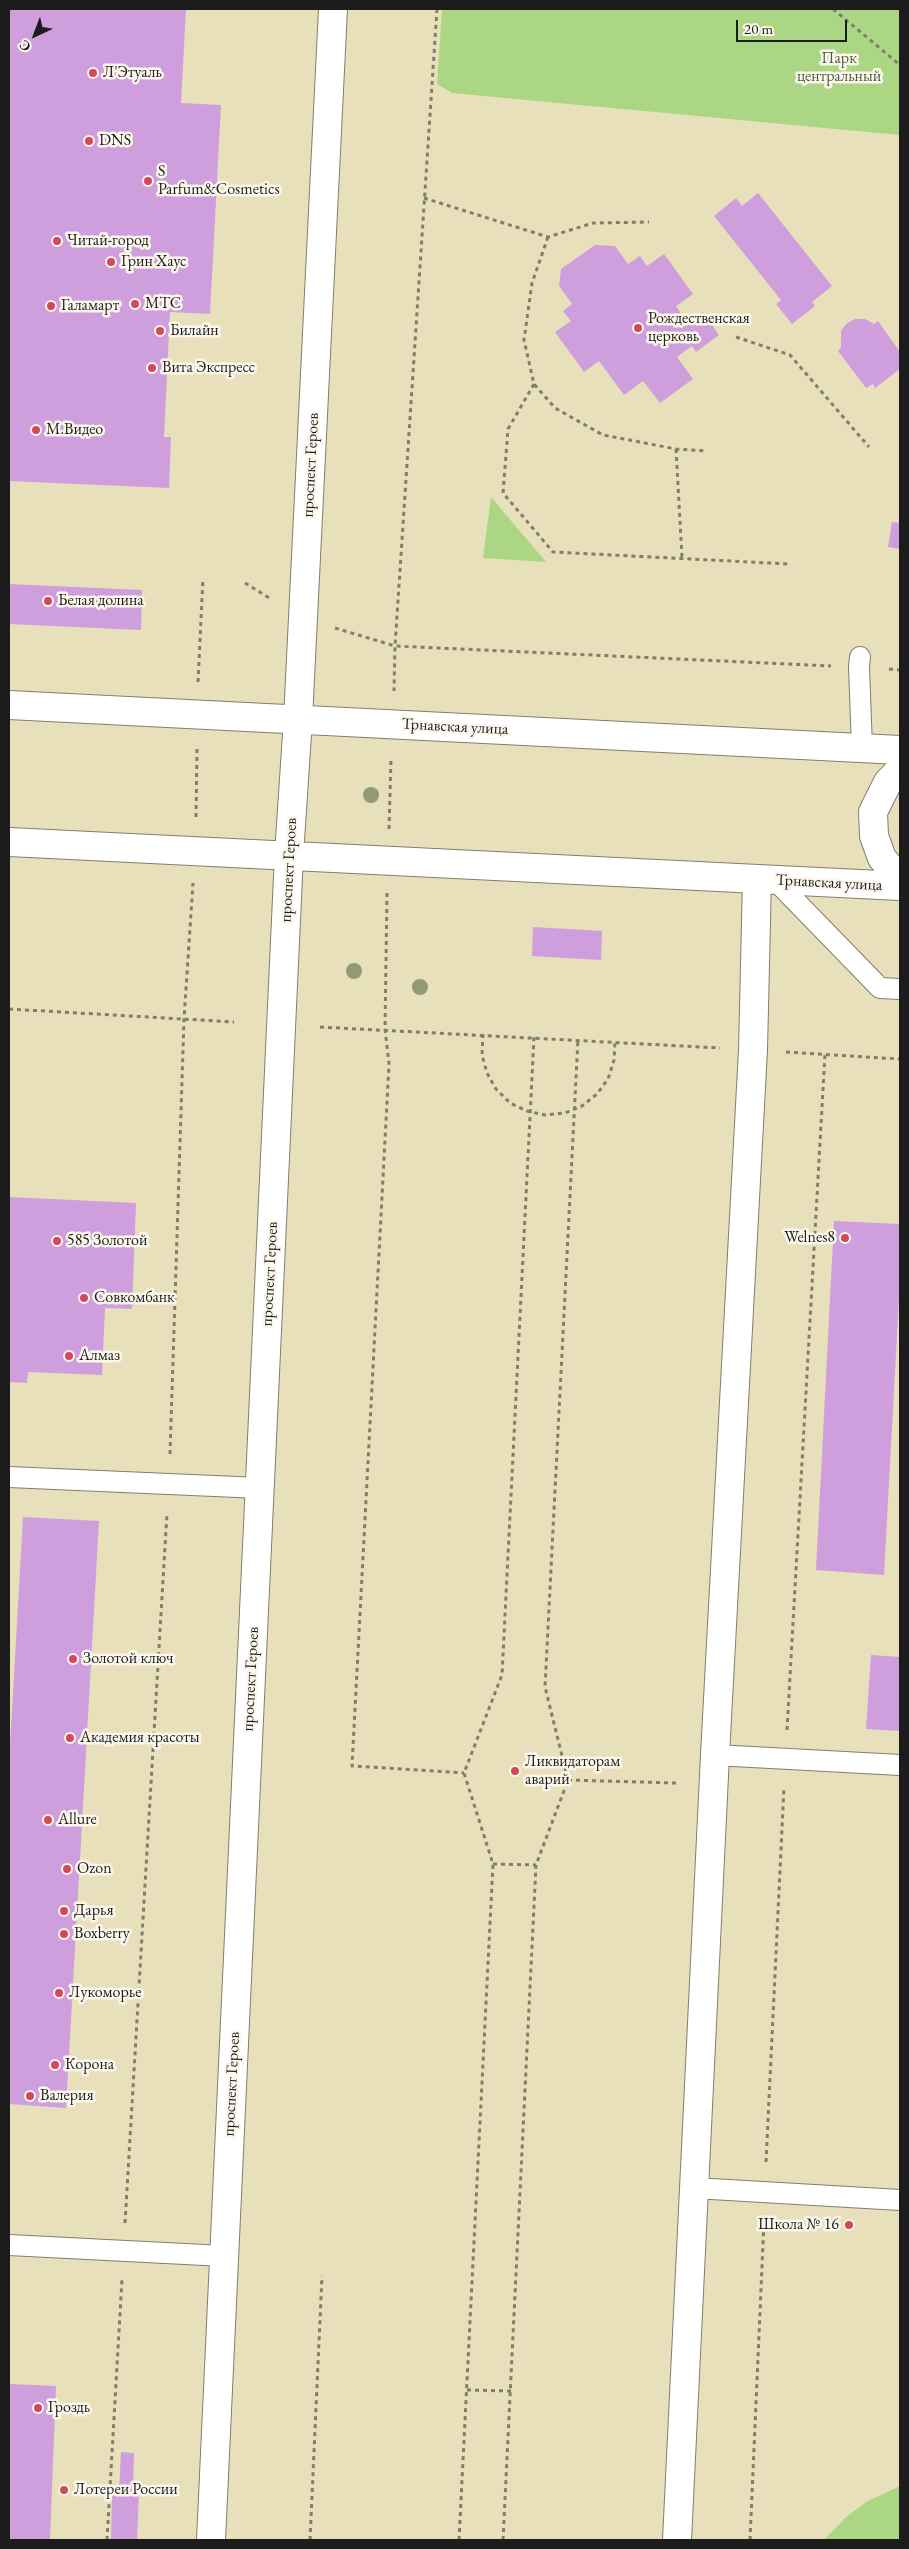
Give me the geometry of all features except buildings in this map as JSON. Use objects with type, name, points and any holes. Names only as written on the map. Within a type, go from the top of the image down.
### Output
[{"type":"street","name":"проспект Героев","points":[[211,2540],[289,855],[304,620],[333,9]]},
{"type":"street","name":"Трнавская улица","points":[[9,705],[900,750]]},
{"type":"street","points":[[900,770],[888,782],[873,812],[874,836],[882,858],[900,879]]},
{"type":"street","name":"Трнавская улица","points":[[9,842],[900,886]]},
{"type":"street","points":[[677,2540],[715,1755],[753,1050],[766,880]]},
{"type":"lane","points":[[859,662],[862,748]]},
{"type":"lane","points":[[766,880],[880,988],[900,989]]},
{"type":"lane","points":[[9,1477],[260,1488]]},
{"type":"lane","points":[[715,1755],[900,1765]]},
{"type":"lane","points":[[694,2188],[900,2200]]},
{"type":"lane","points":[[9,2245],[224,2256]]},
{"type":"path","points":[[437,9],[395,646],[385,1029],[389,1064],[352,1766],[464,1773]]},
{"type":"path","points":[[833,9],[900,65]]},
{"type":"path","points":[[424,198],[548,238],[593,223],[649,222]]},
{"type":"path","points":[[548,238],[532,282],[524,340],[534,384],[555,408],[604,435],[676,449],[706,451]]},
{"type":"path","points":[[736,336],[790,355],[869,447]]},
{"type":"path","points":[[534,384],[508,429],[503,493],[553,552],[682,557],[789,564]]},
{"type":"path","points":[[676,449],[682,557]]},
{"type":"path","points":[[107,2540],[169,1484],[184,1019],[196,851],[197,715],[203,578]]},
{"type":"path","points":[[245,583],[304,620],[395,646],[859,662],[900,670]]},
{"type":"path","points":[[9,1009],[234,1022]]},
{"type":"path","points":[[320,1027],[578,1039],[900,1059]]},
{"type":"path","points":[[483,1034],[482,1055],[487,1073],[496,1089],[510,1102],[530,1112],[545,1115],[565,1113],[582,1106],[597,1094],[608,1079],[614,1060],[615,1042]]},
{"type":"path","points":[[459,2540],[493,1864],[464,1773],[502,1675],[534,1037]]},
{"type":"path","points":[[503,2540],[536,1866],[568,1780],[545,1687],[578,1039]]},
{"type":"path","points":[[750,2540],[785,1758],[825,1054]]},
{"type":"path","points":[[568,1780],[676,1783]]},
{"type":"path","points":[[493,1864],[536,1866]]},
{"type":"path","points":[[310,2540],[322,2276]]},
{"type":"path","points":[[467,2390],[510,2391]]},
{"type":"green space","name":"Парк центральный","points":[[442,9],[900,9],[900,135],[452,93],[437,84]]},
{"type":"green space","points":[[491,497],[546,562],[483,558]]},
{"type":"green space","points":[[900,2486],[900,2540],[824,2540],[845,2518],[866,2502]]},
{"type":"place","name":"Л'Этуаль","points":[[93,73]]},
{"type":"place","name":"DNS","points":[[89,141]]},
{"type":"place","name":"S Parfum&Cosmetics","points":[[148,181]]},
{"type":"place","name":"Читай-город","points":[[57,241]]},
{"type":"place","name":"Грин Хаус","points":[[111,262]]},
{"type":"place","name":"МТС","points":[[135,304]]},
{"type":"place","name":"Галамарт","points":[[51,306]]},
{"type":"place","name":"Рождественская церковь","points":[[638,328]]},
{"type":"place","name":"Билайн","points":[[160,331]]},
{"type":"place","name":"Вита Экспресс","points":[[152,368]]},
{"type":"place","name":"М.Видео","points":[[36,430]]},
{"type":"place","name":"Белая долина","points":[[48,601]]},
{"type":"place","name":"Welnes8","points":[[845,1238]]},
{"type":"place","name":"585 Золотой","points":[[57,1241]]},
{"type":"place","name":"Совкомбанк","points":[[84,1298]]},
{"type":"place","name":"Алмаз","points":[[69,1356]]},
{"type":"place","name":"Золотой ключ","points":[[73,1659]]},
{"type":"place","name":"Академия красоты","points":[[70,1738]]},
{"type":"place","name":"Ликвидаторам аварий","points":[[515,1771]]},
{"type":"place","name":"Allure","points":[[48,1820]]},
{"type":"place","name":"Ozon","points":[[67,1869]]},
{"type":"place","name":"Дарья","points":[[64,1911]]},
{"type":"place","name":"Boxberry","points":[[64,1934]]},
{"type":"place","name":"Лукоморье","points":[[59,1993]]},
{"type":"place","name":"Корона","points":[[55,2065]]},
{"type":"place","name":"Валерия","points":[[30,2096]]},
{"type":"place","name":"Школа № 16","points":[[849,2225]]},
{"type":"place","name":"Гроздь","points":[[38,2408]]},
{"type":"place","name":"Лотереи России","points":[[64,2490]]}]
